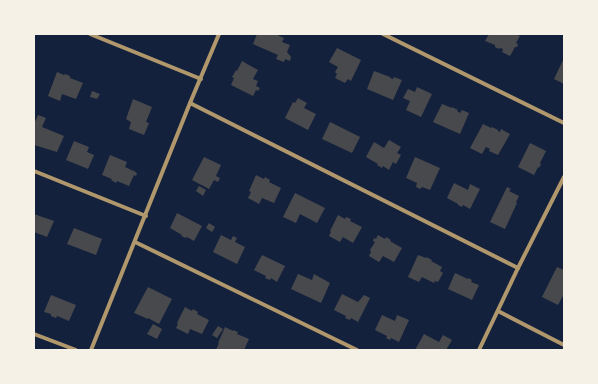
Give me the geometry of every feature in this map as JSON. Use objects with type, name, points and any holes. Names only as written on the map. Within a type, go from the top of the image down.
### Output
[{"type":"street","points":[[90,34],[201,79]]},
{"type":"street","points":[[91,350],[190,103],[220,34]]},
{"type":"street","points":[[383,34],[564,123]]},
{"type":"street","points":[[190,103],[518,268]]},
{"type":"street","points":[[34,171],[146,216]]},
{"type":"street","points":[[479,350],[564,176]]},
{"type":"street","points":[[135,242],[357,350]]},
{"type":"street","points":[[498,311],[564,345]]},
{"type":"street","points":[[34,334],[76,350]]},
{"type":"building","points":[[257,34],[275,34],[284,38],[282,42],[290,45],[287,52],[291,57],[290,61],[285,59],[284,62],[276,59],[278,55],[253,44]]},
{"type":"building","points":[[489,34],[515,34],[520,36],[516,43],[518,44],[517,47],[515,47],[510,56],[502,52],[503,49],[499,49],[495,47],[495,45],[485,41]]},
{"type":"building","points":[[337,48],[361,60],[351,81],[348,79],[345,83],[335,78],[337,74],[335,72],[338,67],[329,62]]},
{"type":"building","points":[[564,58],[564,84],[554,79]]},
{"type":"building","points":[[242,61],[258,70],[253,79],[258,81],[256,86],[260,88],[258,91],[256,90],[253,96],[231,85],[234,78],[232,77]]},
{"type":"building","points":[[374,71],[393,79],[394,77],[402,80],[393,100],[367,89]]},
{"type":"building","points":[[57,72],[70,76],[70,78],[83,83],[76,99],[62,94],[60,101],[48,96]]},
{"type":"building","points":[[417,87],[432,94],[421,117],[406,110],[410,101],[403,98],[408,89],[415,92]]},
{"type":"building","points":[[92,91],[100,94],[97,99],[90,97]]},
{"type":"building","points":[[298,98],[307,103],[304,108],[316,114],[308,130],[285,118],[293,102],[295,103]]},
{"type":"building","points":[[133,99],[152,107],[146,122],[149,123],[144,135],[129,129],[131,122],[126,119]]},
{"type":"building","points":[[442,104],[458,110],[457,111],[460,113],[462,110],[469,113],[460,134],[433,122]]},
{"type":"building","points":[[38,115],[46,118],[42,127],[64,136],[57,152],[34,145],[34,124]]},
{"type":"building","points":[[330,122],[360,137],[352,153],[322,139]]},
{"type":"building","points":[[483,124],[500,132],[501,129],[510,134],[498,155],[489,151],[490,149],[486,147],[482,154],[470,148]]},
{"type":"building","points":[[389,140],[401,147],[397,153],[401,155],[396,164],[393,162],[389,170],[383,166],[382,168],[366,157],[374,142],[384,148]]},
{"type":"building","points":[[74,141],[89,147],[87,152],[94,155],[88,169],[66,160]]},
{"type":"building","points":[[530,143],[546,151],[539,168],[538,167],[534,175],[518,167]]},
{"type":"building","points":[[110,155],[127,162],[125,167],[137,173],[136,176],[134,175],[129,186],[117,181],[116,183],[111,180],[112,179],[102,175]]},
{"type":"building","points":[[204,157],[221,165],[216,176],[220,178],[218,182],[214,180],[209,189],[192,180]]},
{"type":"building","points":[[415,157],[440,168],[430,190],[422,187],[420,189],[416,187],[417,183],[406,178]]},
{"type":"building","points":[[256,175],[264,179],[265,177],[270,180],[269,182],[281,188],[274,203],[262,198],[259,204],[248,198],[251,192],[249,191]]},
{"type":"building","points":[[454,183],[468,190],[470,184],[480,189],[470,209],[463,205],[462,207],[447,198]]},
{"type":"building","points":[[199,186],[206,190],[203,196],[196,191]]},
{"type":"building","points":[[507,187],[511,189],[509,191],[519,196],[505,229],[490,222]]},
{"type":"building","points":[[295,193],[325,208],[317,223],[300,214],[296,223],[283,217]]},
{"type":"building","points":[[177,213],[202,226],[194,241],[187,237],[181,236],[182,235],[170,228]]},
{"type":"building","points":[[34,214],[54,221],[47,237],[34,232]]},
{"type":"building","points":[[338,215],[345,219],[346,217],[351,219],[350,221],[362,227],[353,243],[343,237],[340,242],[329,236]]},
{"type":"building","points":[[209,223],[215,227],[212,232],[206,228]]},
{"type":"building","points":[[74,228],[102,239],[96,255],[67,244]]},
{"type":"building","points":[[221,235],[231,240],[233,236],[237,238],[235,242],[245,247],[237,264],[213,252]]},
{"type":"building","points":[[378,235],[385,239],[386,237],[402,248],[394,262],[383,256],[379,262],[369,256],[371,252],[370,250],[375,242],[373,241],[374,238],[376,239]]},
{"type":"building","points":[[262,255],[285,266],[277,282],[271,278],[270,280],[265,278],[266,276],[254,270]]},
{"type":"building","points":[[418,255],[432,260],[431,261],[442,267],[440,271],[443,273],[438,282],[435,281],[434,283],[422,277],[419,282],[408,277]]},
{"type":"building","points":[[557,267],[564,270],[564,294],[558,305],[542,297]]},
{"type":"building","points":[[455,273],[472,280],[471,282],[479,285],[472,300],[448,289]]},
{"type":"building","points":[[298,274],[312,280],[314,274],[330,283],[321,303],[291,289]]},
{"type":"building","points":[[148,287],[172,299],[159,324],[134,313]]},
{"type":"building","points":[[342,294],[358,302],[364,295],[370,298],[358,322],[351,318],[350,320],[345,318],[346,316],[334,310]]},
{"type":"building","points":[[51,295],[76,305],[69,321],[57,316],[56,318],[51,316],[51,314],[44,312]]},
{"type":"building","points":[[185,307],[192,311],[193,309],[198,312],[197,314],[209,320],[202,334],[190,329],[188,334],[176,328]]},
{"type":"building","points":[[382,315],[395,321],[397,315],[409,320],[399,342],[391,338],[390,340],[386,338],[387,336],[375,330]]},
{"type":"building","points":[[153,324],[162,329],[157,339],[147,334]]},
{"type":"building","points":[[218,326],[223,329],[217,338],[212,335]]},
{"type":"building","points":[[225,327],[238,332],[237,334],[249,339],[244,350],[216,350]]},
{"type":"building","points":[[424,334],[439,342],[443,335],[452,340],[446,350],[415,350]]}]
